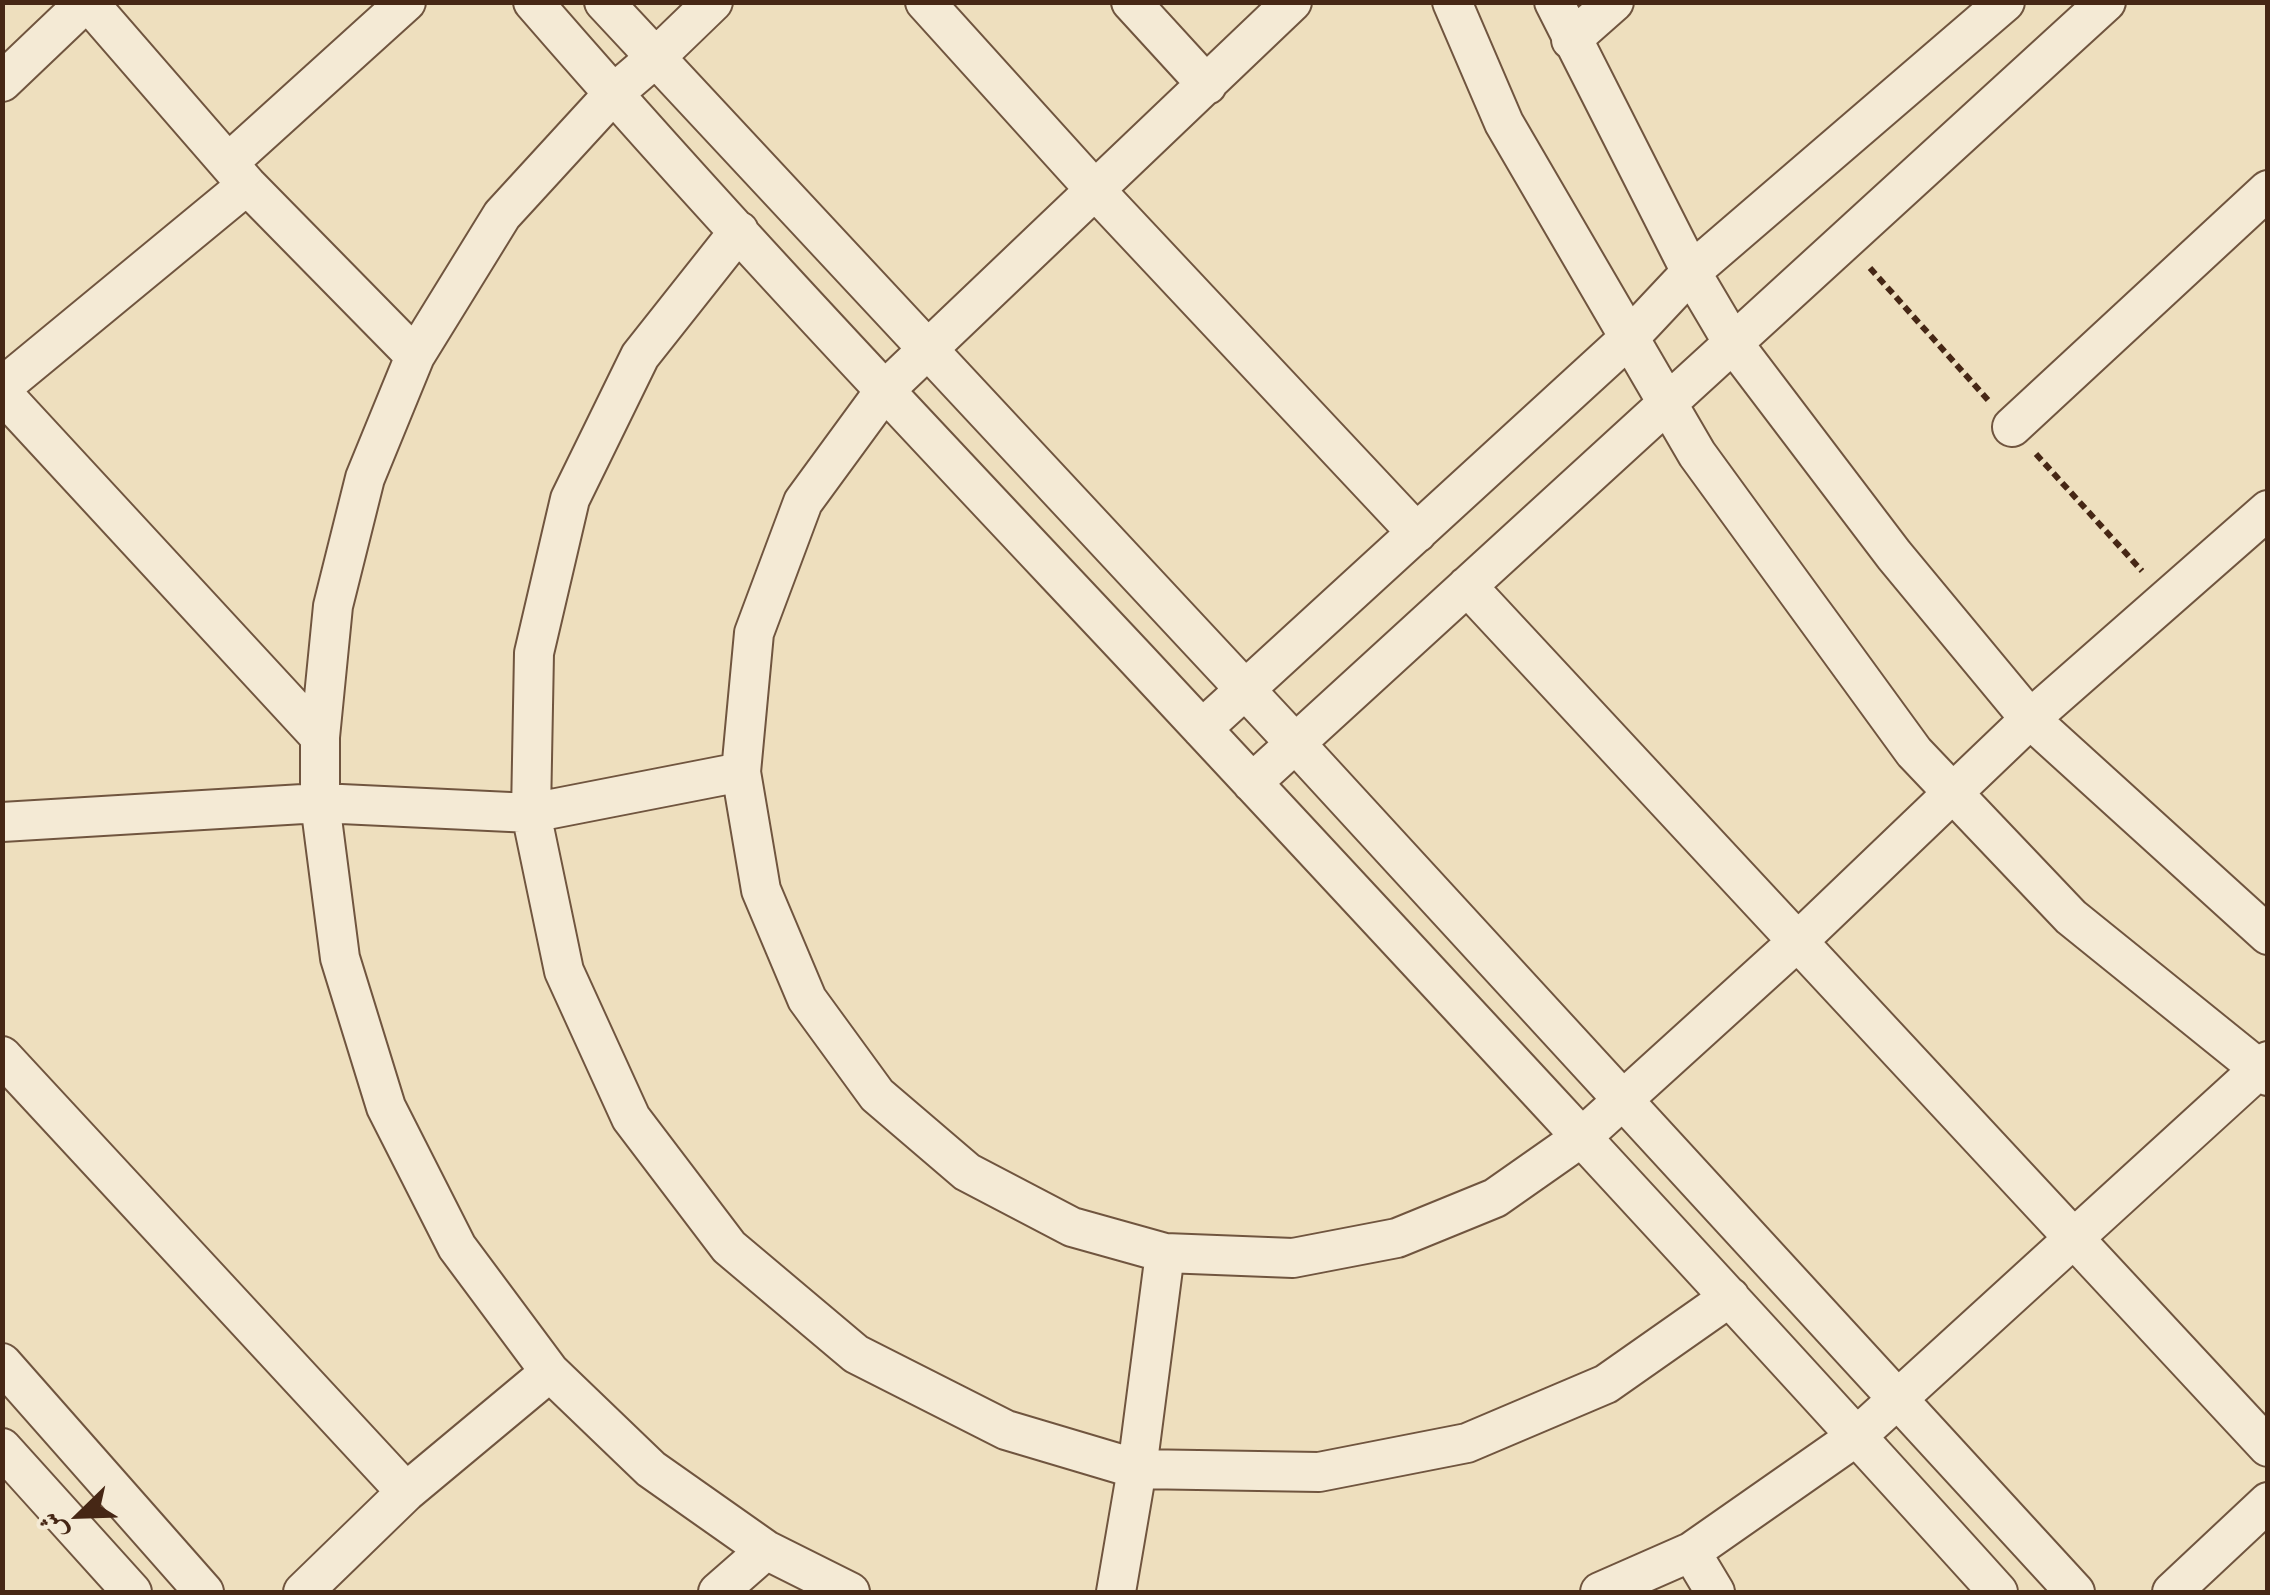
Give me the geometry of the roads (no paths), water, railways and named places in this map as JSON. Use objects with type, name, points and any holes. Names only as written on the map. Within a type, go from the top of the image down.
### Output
[{"type":"street","points":[[2,82],[87,2],[238,174],[416,356]]},
{"type":"street","points":[[320,737],[2,390],[238,174],[406,2]]},
{"type":"street","points":[[533,2],[885,390],[1582,1137],[1998,1592]]},
{"type":"street","points":[[604,2],[1295,743],[2075,1592]]},
{"type":"street","points":[[713,2],[613,94],[502,216],[416,356],[365,478],[333,606],[320,737],[320,803],[340,958],[386,1107],[457,1247],[550,1372],[651,1469],[766,1550],[850,1592]]},
{"type":"street","points":[[925,2],[1096,191],[1417,533]]},
{"type":"street","points":[[1131,2],[1207,85]]},
{"type":"street","points":[[1292,2],[885,390],[803,502],[754,633],[741,772],[761,890],[808,999],[877,1095],[967,1172],[1072,1226],[1166,1253],[1293,1258],[1397,1238],[1495,1198],[1582,1137],[1798,940],[2030,719],[2268,510]]},
{"type":"street","points":[[1452,2],[1504,123],[1665,404],[1914,752],[2071,916],[2264,1069],[2072,1238],[1857,1436],[1691,1552],[1600,1592]]},
{"type":"street","points":[[1554,2],[1691,272],[1733,343],[1894,556],[2030,719],[2268,935]]},
{"type":"street","points":[[1571,40],[1614,2]]},
{"type":"street","points":[[1202,730],[1629,338],[1691,272],[2005,2]]},
{"type":"street","points":[[1252,783],[2106,2]]},
{"type":"street","points":[[2012,427],[2268,190]]},
{"type":"street","points":[[739,231],[640,356],[570,499],[534,653],[531,813],[564,971],[631,1118],[729,1247],[856,1354],[1006,1430],[1138,1468],[1318,1472],[1467,1442],[1606,1384],[1730,1297]]},
{"type":"street","points":[[1466,586],[2268,1447]]},
{"type":"street","points":[[11,829],[320,803],[531,813],[741,772]]},
{"type":"street","points":[[2,1056],[406,1492]]},
{"type":"street","points":[[1116,1592],[1138,1468],[1166,1253]]},
{"type":"street","points":[[2,1363],[204,1592]]},
{"type":"street","points":[[302,1592],[406,1492],[550,1372]]},
{"type":"street","points":[[2,1448],[132,1592]]},
{"type":"street","points":[[2172,1592],[2268,1502]]},
{"type":"street","points":[[718,1592],[766,1550]]},
{"type":"street","points":[[1691,1552],[1715,1592]]}]
